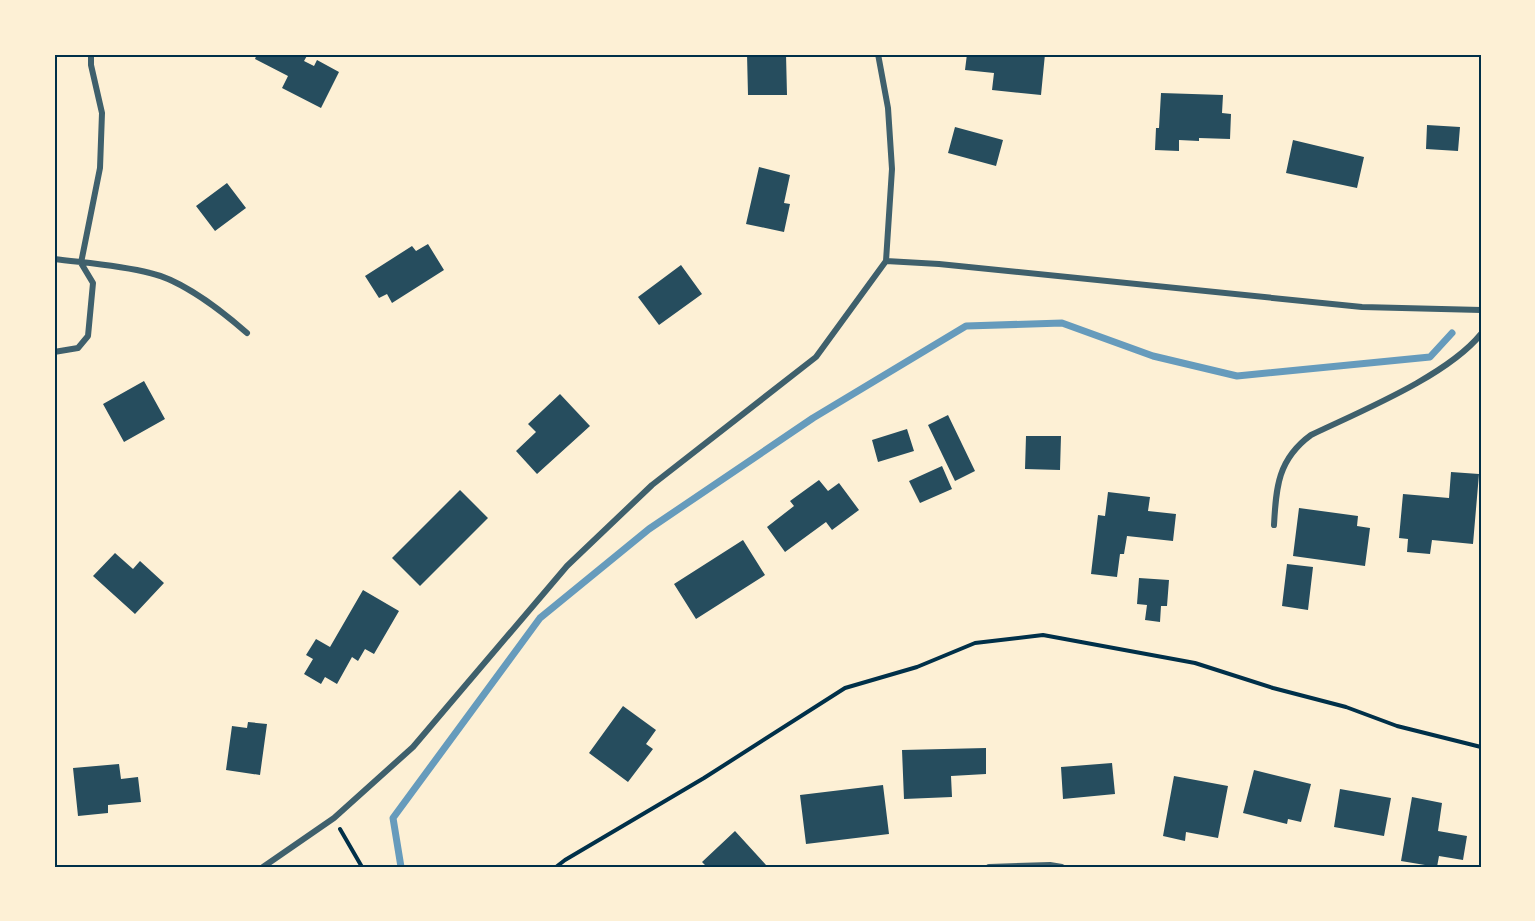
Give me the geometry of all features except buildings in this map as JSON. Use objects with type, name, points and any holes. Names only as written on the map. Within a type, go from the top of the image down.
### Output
[{"type":"street","points":[[54,352],[78,348],[88,336],[93,283],[81,263],[100,168],[102,113],[91,65],[91,54]]},
{"type":"street","points":[[263,867],[334,818],[413,747],[567,566],[652,484],[816,357],[886,261],[892,169],[888,108],[878,54]]},
{"type":"street","points":[[54,260],[152,273],[184,288],[220,310],[247,333]]},
{"type":"street","points":[[886,261],[939,264],[1362,307],[1481,310]]},
{"type":"street","points":[[1274,525],[1276,490],[1284,466],[1297,445],[1311,435],[1415,383],[1452,360],[1481,334]]},
{"type":"street","points":[[989,867],[1062,867]]},
{"type":"path","points":[[556,867],[704,778],[845,687],[917,667],[975,643],[1043,634],[1195,663],[1273,688],[1346,707],[1397,726],[1481,747]]},
{"type":"path","points":[[334,818],[363,867]]},
{"type":"waterway","points":[[401,867],[393,818],[540,618],[649,529],[813,418],[966,326],[1062,323],[1153,356],[1237,376],[1430,357],[1452,333]]}]
